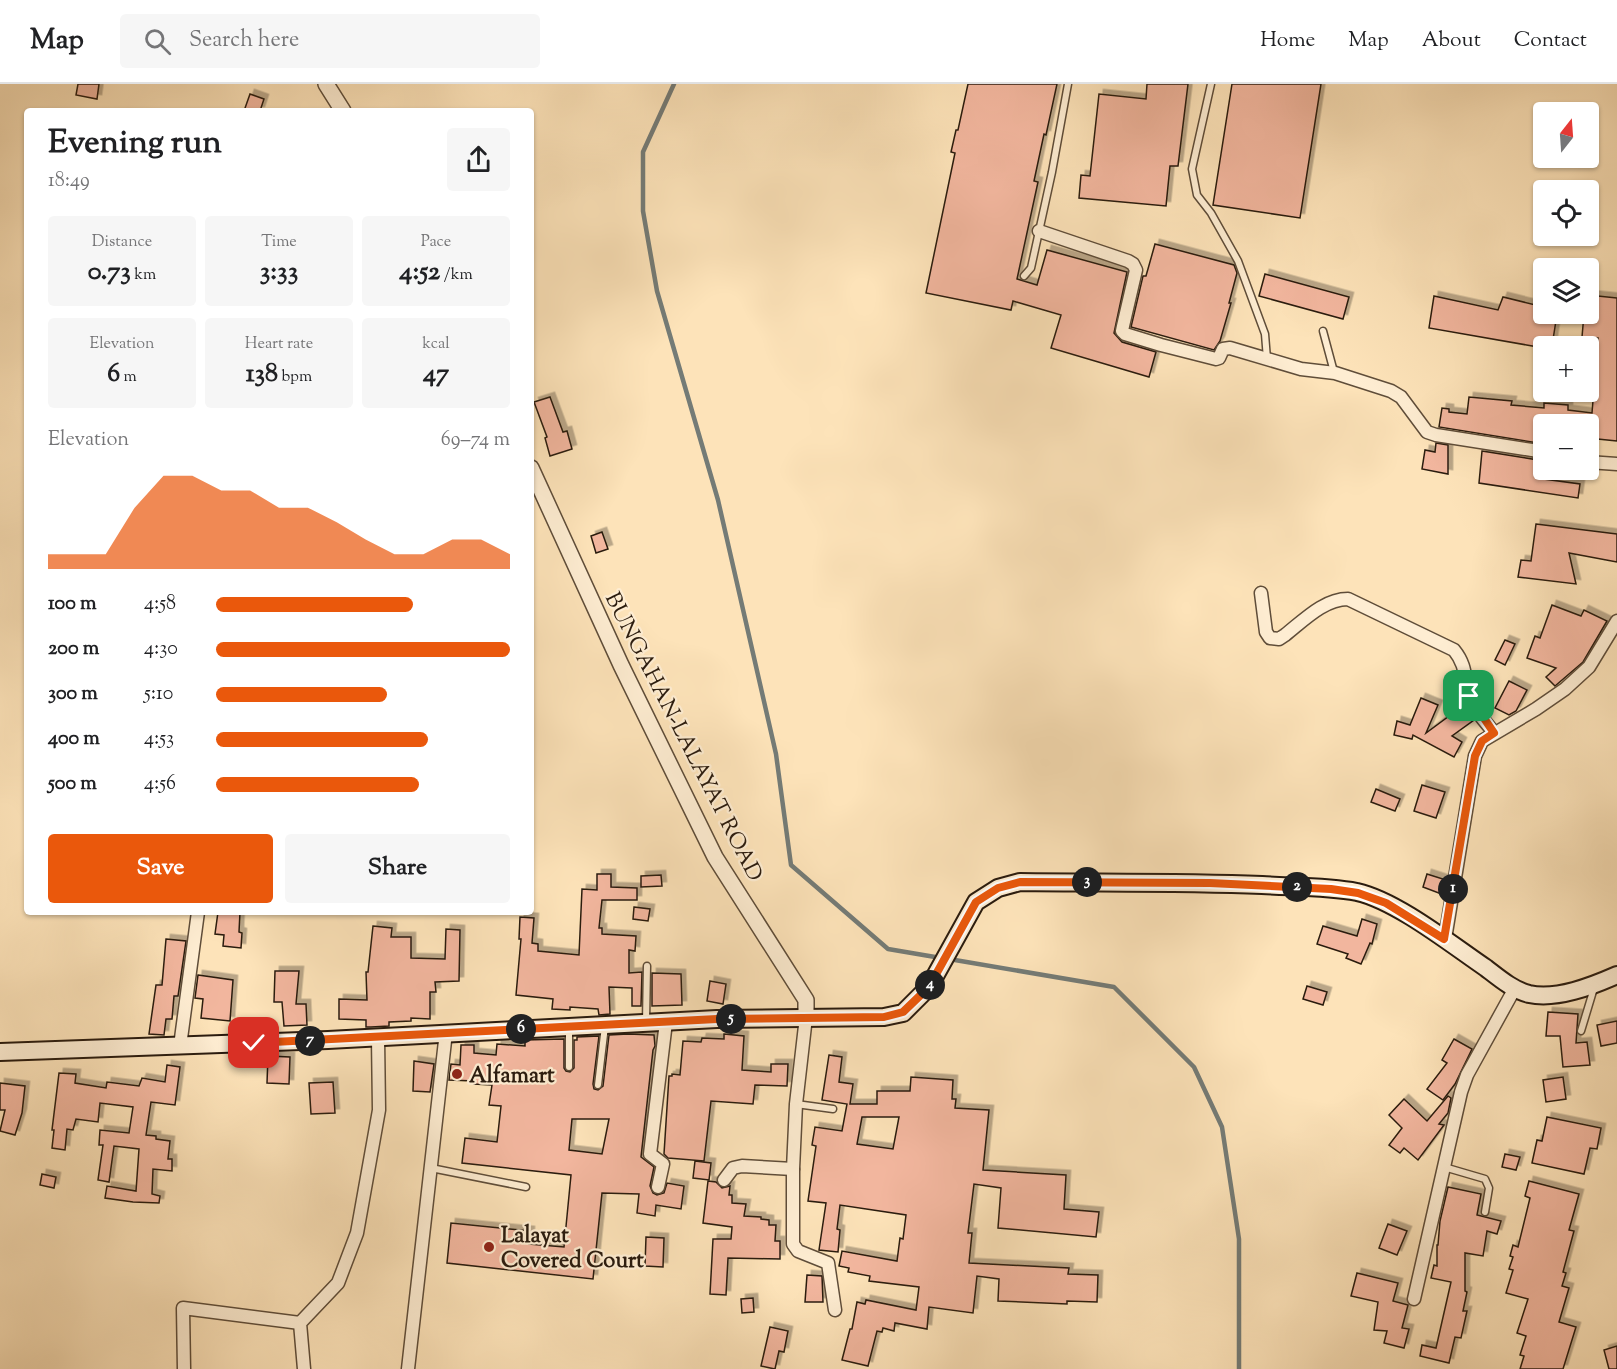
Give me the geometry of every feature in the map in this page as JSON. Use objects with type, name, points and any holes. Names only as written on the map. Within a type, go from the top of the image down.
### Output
[{"type":"main road","points":[[0,1052],[378,1038],[446,1032],[666,1022],[884,1017],[903,1012],[929,987],[976,902],[998,888],[1020,882],[1210,883],[1331,889],[1358,893],[1386,903],[1444,939],[1515,988],[1528,994],[1564,992],[1595,985],[1617,975]]},
{"type":"street","points":[[326,84],[341,108]]},
{"type":"street","points":[[1039,231],[1133,264],[1136,270],[1122,331],[1125,333],[1216,359],[1219,358],[1222,349],[1230,348],[1301,369],[1335,373],[1391,391],[1401,397],[1427,432],[1533,450]]},
{"type":"street","points":[[1599,463],[1617,464]]},
{"type":"street","name":"BUNGAHAN-LALAYAT ROAD","points":[[534,475],[621,665],[715,857],[806,1000],[806,1017]]},
{"type":"street","points":[[1261,593],[1266,632],[1270,638],[1279,639],[1336,599],[1348,599],[1454,650],[1467,675],[1469,696],[1494,733]]},
{"type":"street","points":[[1444,939],[1475,756],[1482,741],[1536,710],[1565,689],[1589,667],[1617,621]]},
{"type":"street","points":[[180,1046],[198,915]]},
{"type":"street","points":[[1414,1299],[1461,1092],[1467,1075],[1515,988]]},
{"type":"street","points":[[806,1017],[796,1104],[793,1245],[798,1251],[828,1263],[835,1310]]},
{"type":"street","points":[[658,1187],[663,1164],[650,1154],[666,1022]]},
{"type":"street","points":[[408,1369],[446,1032]]},
{"type":"street","points":[[304,1369],[300,1323],[338,1283],[357,1233],[379,1110],[378,1038]]},
{"type":"street","points":[[724,1180],[730,1171],[742,1166],[793,1169]]},
{"type":"street","points":[[184,1369],[183,1308],[300,1323]]},
{"type":"lane","points":[[1024,276],[1031,268],[1068,84]]},
{"type":"lane","points":[[1211,84],[1192,169],[1197,195],[1211,213],[1238,261],[1264,334],[1268,360]]},
{"type":"lane","points":[[1323,331],[1335,373]]},
{"type":"lane","points":[[646,1023],[647,966]]},
{"type":"lane","points":[[1581,1031],[1595,985]]},
{"type":"lane","points":[[598,1085],[605,1026]]},
{"type":"lane","points":[[569,1027],[569,1067]]},
{"type":"lane","points":[[796,1104],[832,1109]]},
{"type":"lane","points":[[1444,1167],[1485,1179],[1489,1188],[1485,1212]]},
{"type":"lane","points":[[431,1168],[526,1187]]},
{"type":"building","points":[[78,84],[99,84],[97,99],[76,95]]},
{"type":"building","points":[[968,84],[1057,84],[1034,181],[1038,182],[1017,279],[1037,285],[1047,250],[1127,272],[1114,333],[1122,342],[1156,352],[1149,377],[1051,348],[1061,315],[1013,301],[1011,310],[926,293],[955,153],[951,152]]},
{"type":"building","points":[[1147,84],[1188,84],[1178,166],[1170,166],[1166,206],[1079,198],[1081,175],[1090,176],[1099,94],[1146,99]]},
{"type":"building","points":[[1232,84],[1321,84],[1300,218],[1213,205]]},
{"type":"building","points":[[250,94],[264,99],[261,108],[245,108]]},
{"type":"building","points":[[1155,244],[1234,265],[1237,273],[1229,303],[1231,303],[1220,341],[1214,350],[1131,327],[1143,276],[1146,276]]},
{"type":"building","points":[[1265,274],[1349,297],[1343,319],[1259,296]]},
{"type":"building","points":[[1434,296],[1498,310],[1503,297],[1533,304],[1533,324],[1555,324],[1554,336],[1533,336],[1533,346],[1429,328]]},
{"type":"building","points":[[1599,296],[1617,298],[1617,441],[1599,439],[1599,414],[1533,414],[1533,442],[1439,427],[1442,408],[1449,409],[1449,412],[1467,414],[1469,397],[1512,401],[1511,405],[1544,408],[1544,403],[1568,405],[1568,410],[1592,413],[1593,402],[1599,402],[1599,336],[1582,336],[1583,324],[1599,324]]},
{"type":"building","points":[[550,397],[563,432],[567,431],[572,449],[550,456],[545,438],[547,437],[534,402]]},
{"type":"building","points":[[1436,443],[1448,445],[1448,474],[1422,469],[1425,450],[1435,452]]},
{"type":"building","points":[[1482,451],[1533,459],[1533,480],[1580,484],[1578,498],[1479,483]]},
{"type":"building","points":[[1536,524],[1617,534],[1617,562],[1569,553],[1576,584],[1518,577],[1521,560],[1531,561]]},
{"type":"building","points":[[602,532],[608,549],[596,553],[591,536]]},
{"type":"building","points":[[1552,605],[1581,616],[1584,610],[1607,621],[1583,662],[1555,686],[1546,677],[1556,668],[1527,658],[1535,636],[1540,638]]},
{"type":"building","points":[[1505,640],[1515,644],[1505,665],[1495,660]]},
{"type":"building","points":[[1509,681],[1527,690],[1516,711],[1509,715],[1495,708]]},
{"type":"building","points":[[1421,698],[1438,705],[1426,733],[1464,705],[1474,720],[1452,736],[1462,742],[1454,757],[1413,735],[1412,739],[1394,735],[1397,721],[1410,725]]},
{"type":"building","points":[[1422,785],[1445,792],[1436,818],[1414,811]]},
{"type":"building","points":[[1376,789],[1400,799],[1395,811],[1371,802]]},
{"type":"building","points":[[597,874],[611,874],[611,887],[637,888],[637,900],[602,900],[599,928],[602,928],[602,934],[636,936],[635,951],[629,950],[629,973],[642,972],[641,1006],[632,1006],[632,988],[609,987],[610,1014],[599,1015],[598,1009],[570,1007],[570,1010],[552,1009],[553,999],[516,995],[521,939],[519,939],[520,917],[534,918],[532,943],[538,944],[538,951],[579,955],[582,889],[597,890]]},
{"type":"building","points":[[1427,874],[1446,880],[1444,895],[1423,887]]},
{"type":"building","points":[[661,875],[662,886],[641,887],[641,876]]},
{"type":"building","points":[[634,907],[650,909],[648,921],[633,919]]},
{"type":"building","points":[[218,915],[240,915],[241,948],[223,946],[224,935],[215,934]]},
{"type":"building","points":[[1362,919],[1377,924],[1372,944],[1370,943],[1361,964],[1346,958],[1348,954],[1317,944],[1323,926],[1357,936]]},
{"type":"building","points":[[373,926],[392,928],[391,937],[411,937],[411,958],[445,959],[446,929],[460,930],[459,981],[435,982],[436,992],[430,992],[430,1019],[411,1018],[411,1021],[389,1022],[389,1026],[366,1027],[366,1020],[339,1019],[339,999],[367,1000],[366,972],[368,972]]},
{"type":"building","points":[[166,939],[186,941],[178,996],[174,996],[172,1019],[166,1019],[164,1035],[149,1034],[156,985],[162,985]]},
{"type":"building","points":[[275,971],[299,971],[296,1004],[306,1004],[307,1025],[284,1026],[282,1002],[274,1002]]},
{"type":"building","points":[[652,973],[681,974],[682,1005],[652,1006]]},
{"type":"building","points":[[198,975],[233,980],[230,1021],[201,1018],[203,999],[195,998]]},
{"type":"building","points":[[710,981],[726,984],[723,1004],[707,1001]]},
{"type":"building","points":[[1307,986],[1327,992],[1323,1005],[1303,999]]},
{"type":"building","points":[[1548,1012],[1578,1014],[1576,1043],[1587,1042],[1590,1065],[1563,1067],[1560,1036],[1546,1036]]},
{"type":"building","points":[[1617,1021],[1617,1043],[1601,1046],[1597,1025]]},
{"type":"building","points":[[724,1034],[744,1036],[742,1070],[771,1072],[771,1064],[788,1064],[787,1086],[755,1085],[753,1104],[711,1101],[704,1161],[668,1158],[664,1154],[669,1076],[680,1075],[683,1041],[701,1042],[702,1038],[724,1039]]},
{"type":"building","points":[[609,1035],[654,1035],[655,1046],[641,1157],[654,1167],[650,1186],[653,1193],[657,1195],[664,1193],[667,1183],[684,1186],[681,1209],[656,1205],[655,1216],[637,1213],[639,1194],[602,1193],[593,1279],[447,1263],[451,1223],[530,1231],[529,1244],[564,1247],[571,1175],[462,1163],[465,1138],[497,1142],[501,1106],[489,1105],[492,1085],[474,1084],[474,1081],[449,1080],[451,1064],[460,1065],[461,1045],[474,1045],[474,1053],[496,1055],[497,1044],[525,1046],[525,1040],[564,1039],[564,1068],[570,1072],[574,1068],[574,1040],[577,1040],[577,1037],[599,1036],[593,1084],[594,1089],[598,1090],[603,1086]],"holes":[[[572,1119],[609,1119],[602,1154],[569,1150]]]},
{"type":"building","points":[[1454,1039],[1472,1049],[1455,1084],[1443,1100],[1427,1089],[1447,1063],[1442,1060]]},
{"type":"building","points":[[829,1055],[842,1057],[839,1082],[853,1084],[850,1104],[877,1104],[877,1091],[910,1091],[911,1077],[953,1080],[952,1099],[956,1099],[955,1108],[989,1110],[983,1170],[1066,1175],[1064,1209],[1099,1212],[1096,1237],[998,1228],[1001,1188],[974,1184],[968,1233],[972,1233],[969,1263],[1069,1268],[1068,1274],[1098,1275],[1097,1302],[1067,1301],[1067,1304],[998,1301],[999,1279],[977,1276],[973,1313],[929,1307],[927,1329],[895,1323],[894,1331],[883,1328],[882,1332],[877,1331],[868,1366],[842,1360],[850,1329],[852,1329],[857,1302],[865,1304],[866,1300],[916,1310],[919,1287],[869,1281],[870,1276],[848,1272],[849,1268],[839,1266],[842,1251],[897,1261],[906,1215],[840,1205],[837,1229],[840,1230],[838,1252],[819,1250],[826,1203],[808,1201],[816,1146],[812,1145],[815,1127],[842,1131],[847,1104],[822,1100]],"holes":[[[862,1117],[899,1117],[893,1149],[857,1144]]]},
{"type":"building","points":[[268,1056],[290,1057],[289,1084],[267,1083]]},
{"type":"building","points":[[414,1061],[434,1064],[430,1092],[413,1091]]},
{"type":"building","points":[[167,1065],[180,1067],[175,1105],[151,1102],[146,1135],[170,1141],[168,1159],[172,1159],[172,1171],[153,1169],[152,1194],[160,1196],[159,1203],[105,1198],[107,1186],[136,1191],[139,1149],[114,1146],[109,1182],[98,1180],[103,1145],[99,1145],[100,1130],[129,1133],[133,1107],[100,1103],[98,1122],[76,1119],[73,1130],[67,1129],[65,1150],[52,1148],[59,1073],[76,1074],[75,1083],[106,1088],[107,1082],[139,1086],[142,1078],[165,1082]]},
{"type":"building","points":[[1563,1077],[1566,1099],[1546,1102],[1543,1080]]},
{"type":"building","points":[[333,1082],[335,1113],[311,1114],[309,1083]]},
{"type":"building","points":[[0,1083],[25,1086],[22,1113],[15,1135],[0,1131],[5,1110],[0,1110]]},
{"type":"building","points":[[1448,1096],[1451,1098],[1448,1113],[1439,1124],[1444,1125],[1418,1160],[1404,1148],[1400,1153],[1389,1145],[1402,1128],[1389,1115],[1404,1099],[1427,1121]]},
{"type":"building","points":[[1547,1117],[1601,1128],[1597,1149],[1590,1148],[1584,1174],[1532,1163],[1537,1140],[1542,1141]]},
{"type":"building","points":[[1505,1154],[1520,1157],[1516,1170],[1502,1167]]},
{"type":"building","points":[[695,1161],[711,1163],[709,1180],[693,1178]]},
{"type":"building","points":[[42,1174],[56,1177],[54,1188],[40,1185]]},
{"type":"building","points":[[708,1181],[716,1182],[722,1188],[730,1186],[729,1195],[732,1195],[732,1203],[746,1204],[744,1216],[761,1217],[761,1219],[769,1220],[769,1225],[776,1225],[775,1241],[780,1241],[780,1259],[728,1258],[726,1295],[710,1294],[713,1239],[731,1239],[732,1227],[703,1223]]},
{"type":"building","points":[[1529,1181],[1579,1194],[1569,1230],[1574,1231],[1563,1272],[1566,1273],[1562,1286],[1569,1288],[1559,1322],[1576,1327],[1563,1369],[1520,1369],[1524,1356],[1520,1355],[1526,1336],[1517,1333],[1528,1299],[1506,1293],[1513,1270],[1509,1269],[1513,1257],[1510,1256],[1513,1245],[1518,1247],[1530,1198],[1525,1196]]},
{"type":"building","points":[[1448,1187],[1481,1194],[1477,1215],[1501,1221],[1497,1234],[1487,1231],[1483,1256],[1465,1253],[1465,1291],[1467,1292],[1463,1311],[1467,1311],[1461,1338],[1455,1337],[1449,1363],[1420,1356],[1422,1345],[1436,1348],[1451,1282],[1431,1278],[1434,1265],[1437,1266],[1440,1221]]},
{"type":"building","points":[[1388,1224],[1407,1231],[1397,1255],[1379,1248]]},
{"type":"building","points":[[646,1237],[664,1238],[663,1267],[645,1266]]},
{"type":"building","points":[[1357,1273],[1398,1283],[1393,1301],[1408,1305],[1402,1328],[1409,1329],[1404,1348],[1384,1343],[1387,1331],[1374,1330],[1378,1302],[1351,1296]]},
{"type":"building","points":[[807,1275],[822,1276],[823,1302],[805,1302]]},
{"type":"building","points":[[753,1298],[754,1312],[742,1313],[741,1299]]},
{"type":"building","points":[[770,1327],[788,1331],[784,1352],[779,1351],[775,1369],[761,1366]]},
{"type":"building","points":[[1617,1346],[1617,1369],[1609,1369],[1604,1350]]},
{"type":"waterway","points":[[674,84],[643,152],[643,211],[657,291],[718,500],[776,754],[791,865],[888,949],[941,958]]},
{"type":"waterway","points":[[949,959],[1114,987],[1194,1067],[1222,1127],[1239,1239],[1239,1369]]},
{"type":"place","name":"Alfamart","points":[[457,1074]]},
{"type":"place","name":"Lalayat Covered Court","points":[[489,1247]]},
{"type":"route","points":[[254,1043],[717,1019],[884,1017],[903,1012],[929,987],[976,902],[998,888],[1020,882],[1210,883],[1331,889],[1358,893],[1386,903],[1444,939],[1475,756],[1482,741],[1494,733],[1469,696]]}]
